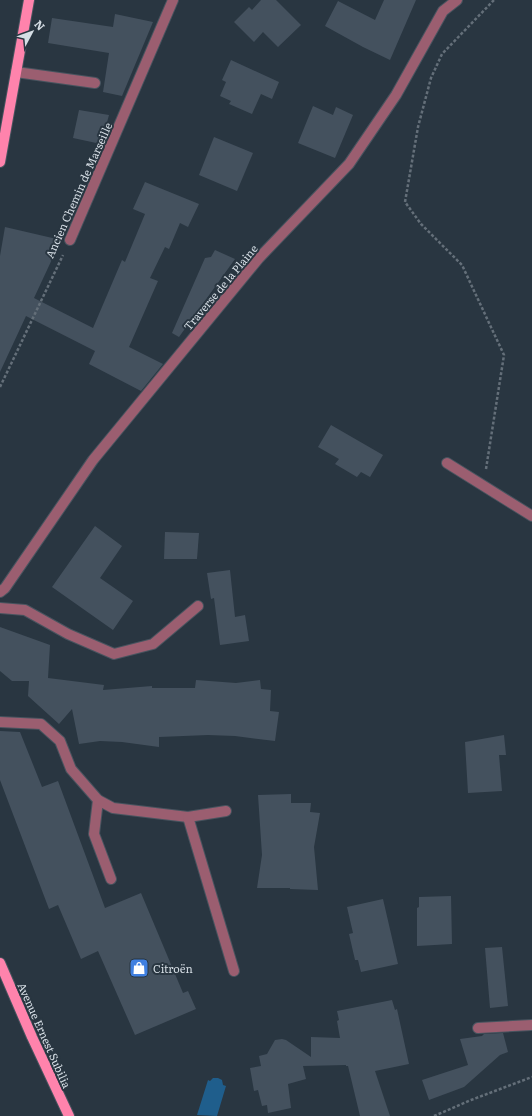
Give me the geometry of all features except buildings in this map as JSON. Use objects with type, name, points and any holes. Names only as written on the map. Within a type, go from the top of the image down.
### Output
[{"type":"main road","points":[[0,162],[29,0]]},
{"type":"main road","name":"Avenue Ernest Subilia","points":[[0,963],[32,1037],[69,1116]]},
{"type":"street","name":"Ancien Chemin de Marseille","points":[[70,240],[173,0]]},
{"type":"street","name":"Traverse de la Plaine","points":[[0,592],[5,588],[98,454],[259,258],[349,164],[396,95],[443,11],[456,0]]},
{"type":"street","points":[[16,72],[94,83]]},
{"type":"street","points":[[448,463],[532,516]]},
{"type":"street","points":[[0,608],[25,610],[68,634],[114,654],[153,644],[198,606]]},
{"type":"street","points":[[0,722],[41,724],[60,741],[71,769],[98,800],[113,808],[188,817],[226,811]]},
{"type":"street","points":[[98,800],[94,834],[111,879]]},
{"type":"street","points":[[188,817],[234,971]]},
{"type":"street","points":[[478,1028],[532,1025]]},
{"type":"path","points":[[486,488],[486,468],[504,355],[462,265],[421,224],[406,202],[418,127],[431,78],[442,54],[494,0]]},
{"type":"path","name":"Ancien Chemin de Marseille","points":[[0,387],[70,240]]},
{"type":"path","points":[[434,1116],[532,1077]]},
{"type":"water","points":[[213,1078],[222,1080],[223,1085],[226,1086],[217,1116],[197,1115],[208,1080],[210,1081]]},
{"type":"place","name":"Citroën","points":[[139,968]]}]
